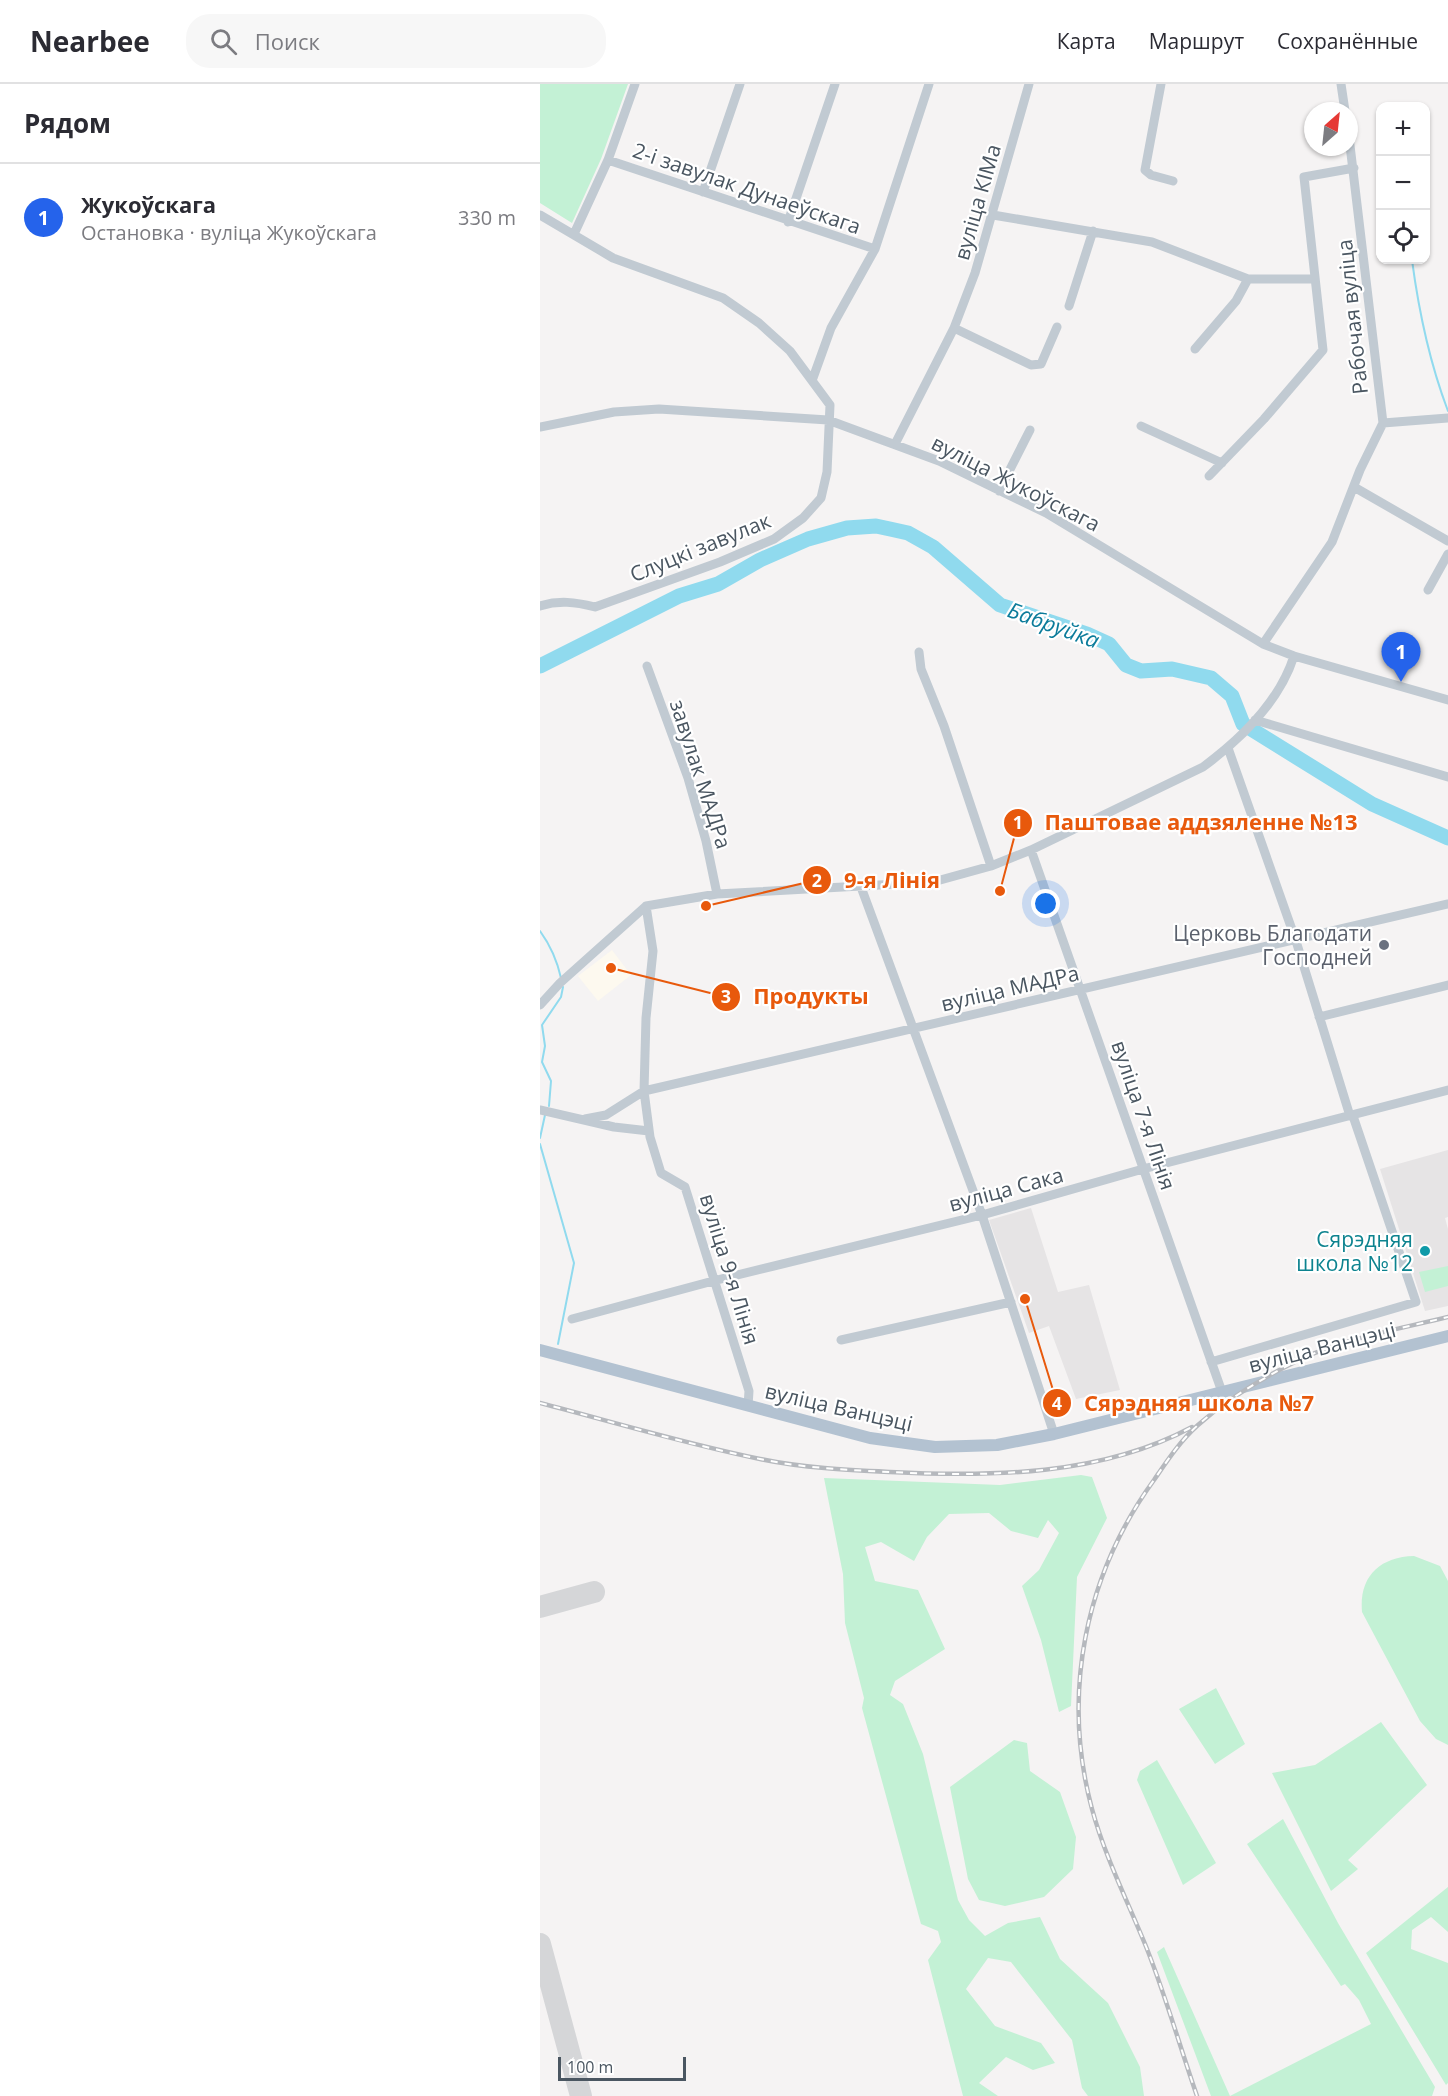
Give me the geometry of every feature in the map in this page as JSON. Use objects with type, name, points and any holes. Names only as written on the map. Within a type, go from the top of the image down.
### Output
[{"type":"main road","name":"вуліца Ванцэці","points":[[540,1350],[870,1438],[934,1447],[997,1444],[1054,1434],[1448,1336]]},
{"type":"street","points":[[574,234],[608,160],[635,84]]},
{"type":"street","points":[[703,192],[740,84]]},
{"type":"street","points":[[788,222],[836,84]]},
{"type":"street","points":[[813,378],[831,328],[875,249],[928,84]]},
{"type":"street","name":"вуліца КІМа","points":[[895,444],[954,328],[993,215],[1029,84]]},
{"type":"street","points":[[1161,84],[1145,170],[1151,176],[1173,181]]},
{"type":"street","points":[[1341,84],[1344,102]]},
{"type":"street","name":"Рабочая вуліца","points":[[1352,156],[1383,423]]},
{"type":"street","name":"2-і завулак Дунаеўскага","points":[[608,160],[788,222],[875,249]]},
{"type":"street","points":[[1209,476],[1323,350],[1320,302],[1314,279],[1304,177],[1354,168]]},
{"type":"street","name":"Слуцкі завулак","points":[[540,215],[612,258],[723,298],[759,323],[790,351],[813,378],[830,405],[827,472],[821,498],[803,518],[774,538],[701,569],[595,607],[577,602],[555,601],[540,606]]},
{"type":"street","points":[[993,215],[1152,242],[1248,279],[1314,279]]},
{"type":"street","points":[[1069,306],[1093,231]]},
{"type":"street","points":[[1195,349],[1236,301],[1248,279]]},
{"type":"street","points":[[954,328],[1031,364],[1041,364],[1058,327]]},
{"type":"street","name":"вуліца Жукоўскага","points":[[540,426],[614,412],[659,409],[828,420],[895,444],[1046,513],[1263,644],[1294,656],[1448,700]]},
{"type":"street","points":[[1263,644],[1332,542],[1383,423],[1447,419]]},
{"type":"street","points":[[1141,426],[1222,464]]},
{"type":"street","points":[[999,490],[1030,430]]},
{"type":"street","points":[[1354,487],[1448,541]]},
{"type":"street","points":[[1428,590],[1448,554]]},
{"type":"street","points":[[920,652],[921,669],[944,726],[992,866]]},
{"type":"street","points":[[540,1005],[542,995],[646,906],[717,894],[861,888],[933,882],[992,866],[1031,850],[1203,767],[1228,748],[1255,720],[1287,680],[1294,656]]},
{"type":"street","name":"завулак МАДРа","points":[[647,666],[688,778],[706,841],[717,894]]},
{"type":"street","points":[[1255,720],[1448,777]]},
{"type":"street","points":[[1228,748],[1296,941],[1352,1116]]},
{"type":"street","name":"вуліца 7-я Лінія","points":[[1031,850],[1222,1392]]},
{"type":"street","points":[[861,888],[981,1215],[1054,1434]]},
{"type":"street","name":"вуліца МАДРа","points":[[585,1119],[606,1115],[645,1091],[1448,904]]},
{"type":"street","name":"вуліца 9-я Лінія","points":[[646,906],[653,951],[646,1018],[645,1091],[649,1131],[661,1173],[686,1187],[713,1281],[749,1391],[748,1406]]},
{"type":"street","points":[[1319,1017],[1448,985]]},
{"type":"street","name":"вуліца Сака","points":[[572,1319],[713,1281],[981,1215],[1143,1169],[1448,1090]]},
{"type":"street","name":"вуліца МАДРа","points":[[540,1110],[614,1127],[649,1131]]},
{"type":"street","name":"вуліца Ванцэці","points":[[1211,1362],[1416,1302],[1352,1116]]},
{"type":"street","points":[[841,1340],[1011,1302]]},
{"type":"shaded area","points":[[612,950],[631,975],[598,1001],[578,976]]},
{"type":"shaded area","points":[[1448,1150],[1448,1217],[1445,1218],[1448,1229],[1448,1306],[1425,1311],[1380,1169]]},
{"type":"shaded area","points":[[1031,1208],[1058,1292],[1089,1285],[1120,1390],[1076,1399],[1049,1326],[1029,1333],[989,1220]]},
{"type":"green space","points":[[540,84],[628,84],[601,159],[572,223],[540,203]]},
{"type":"green space","points":[[1448,1266],[1448,1286],[1425,1292],[1419,1272]]},
{"type":"green space","points":[[1081,1475],[1092,1477],[1107,1518],[1077,1577],[1071,1706],[1059,1712],[1041,1640],[1022,1586],[1039,1570],[1059,1533],[1048,1520],[1038,1538],[1011,1531],[989,1513],[949,1514],[927,1537],[914,1561],[881,1542],[865,1547],[875,1581],[918,1590],[945,1649],[895,1681],[890,1695],[903,1704],[923,1754],[958,1900],[969,1920],[985,1936],[1008,1923],[1040,1917],[1060,1959],[1108,2003],[1140,2067],[1144,2096],[1088,2096],[1082,2088],[1072,2040],[1011,1962],[988,1958],[966,1989],[995,2026],[1041,2043],[1055,2063],[1033,2070],[1006,2057],[979,2083],[998,2096],[963,2096],[928,1960],[941,1942],[938,1931],[921,1924],[862,1708],[864,1698],[845,1623],[843,1574],[824,1478],[1000,1485]]},
{"type":"green space","points":[[1414,1556],[1440,1566],[1448,1581],[1448,1745],[1436,1739],[1420,1721],[1362,1612],[1364,1589],[1374,1571],[1391,1560]]},
{"type":"green space","points":[[1216,1688],[1245,1744],[1215,1764],[1179,1709]]},
{"type":"green space","points":[[1381,1722],[1427,1785],[1348,1860],[1358,1869],[1331,1891],[1272,1773],[1315,1765]]},
{"type":"green space","points":[[1014,1740],[1027,1743],[1030,1771],[1060,1792],[1076,1837],[1073,1869],[1044,1897],[1005,1906],[979,1900],[968,1879],[950,1787]]},
{"type":"green space","points":[[1157,1760],[1216,1863],[1183,1885],[1137,1780],[1140,1771]]},
{"type":"green space","points":[[1283,1819],[1338,1923],[1435,2087],[1432,2096],[1230,2096],[1371,2024],[1359,2000],[1345,1984],[1341,1986],[1247,1844]]},
{"type":"green space","points":[[1448,1887],[1448,1932],[1431,1917],[1412,1930],[1411,1949],[1448,1963],[1448,2083],[1446,2085],[1366,1953]]},
{"type":"green space","points":[[1164,1947],[1230,2096],[1211,2096],[1157,1952]]},
{"type":"waterway","points":[[1413,264],[1426,337],[1435,374],[1448,411]]},
{"type":"waterway","name":"Бабруйка","points":[[540,666],[679,596],[718,584],[760,560],[808,539],[847,528],[876,526],[908,533],[933,547],[1000,605],[1087,634],[1109,644],[1126,665],[1141,671],[1172,669],[1211,678],[1232,696],[1243,724],[1372,804],[1448,838]]},
{"type":"waterway","points":[[540,931],[553,953],[561,978]]},
{"type":"waterway","points":[[549,1106],[551,1081],[542,1062],[545,1046],[542,1025],[561,997],[563,987]]},
{"type":"waterway","points":[[540,1138],[545,1115]]},
{"type":"waterway","points":[[540,1144],[574,1263],[558,1344]]},
{"type":"taxiway","points":[[540,1607],[594,1592]]},
{"type":"taxiway","points":[[540,1944],[581,2096]]},
{"type":"railway","points":[[1197,2096],[1154,1967],[1103,1845],[1092,1809],[1083,1766],[1079,1722],[1080,1679],[1086,1637],[1096,1596],[1111,1555],[1130,1517],[1174,1451],[1191,1431],[1209,1416],[1259,1381],[1317,1352],[1372,1335],[1448,1317]]},
{"type":"railway","points":[[540,1403],[705,1447],[776,1462],[809,1467],[928,1474],[1006,1473],[1083,1464],[1157,1443],[1192,1427]]},
{"type":"place","name":"Жукоўскага","points":[[1401,682]]},
{"type":"place","name":"Паштовае аддзяленне №13","points":[[1000,891]]},
{"type":"place","name":"9-я Лінія","points":[[706,906]]},
{"type":"place","name":"Церковь Благодати Господней","points":[[1384,945]]},
{"type":"place","name":"Продукты","points":[[611,968]]},
{"type":"place","name":"Сярэдняя школа №12","points":[[1425,1251]]},
{"type":"place","name":"Сярэдняя школа №7","points":[[1025,1299]]}]
